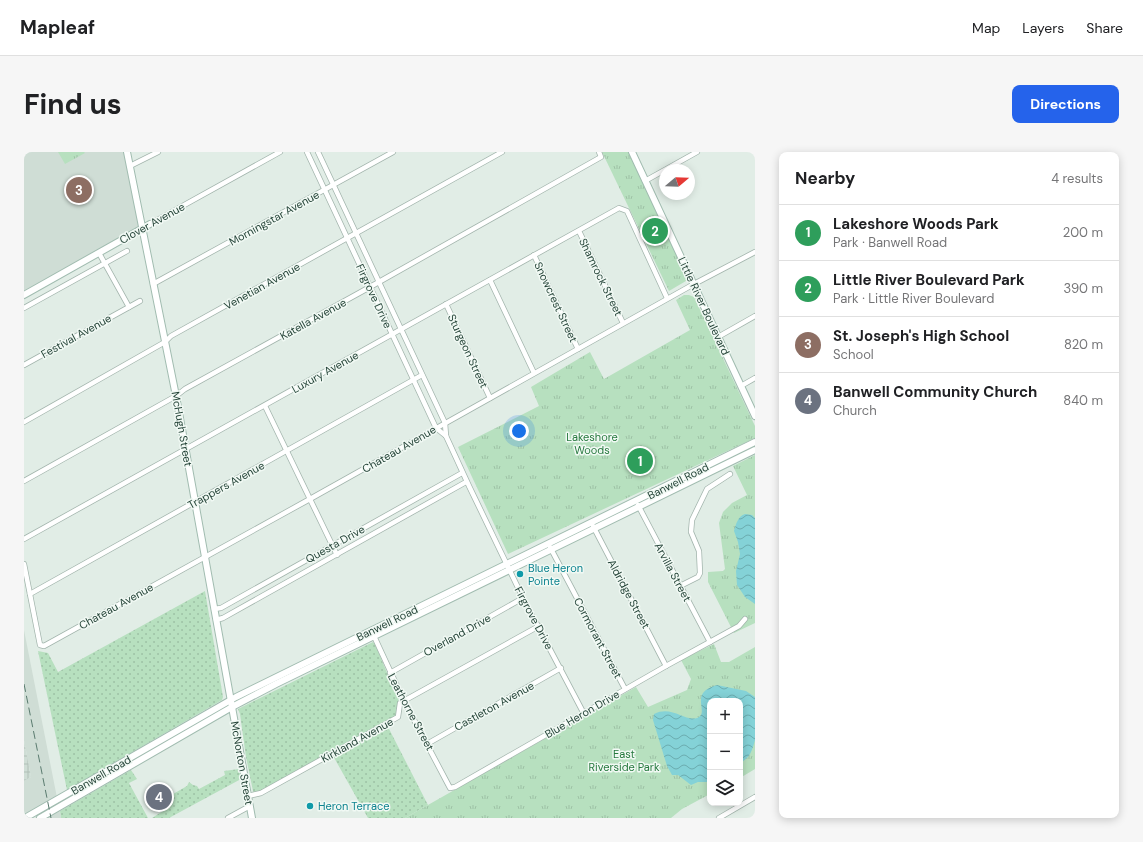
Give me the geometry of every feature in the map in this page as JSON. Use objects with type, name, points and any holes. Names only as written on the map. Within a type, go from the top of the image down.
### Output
[{"type":"main road","name":"McHugh Street","points":[[127,152],[176,396],[232,707]]},
{"type":"main road","name":"Little River Boulevard","points":[[632,152],[755,416]]},
{"type":"main road","name":"Clover Avenue","points":[[24,295],[150,224]]},
{"type":"main road","name":"Banwell Road","points":[[40,818],[232,707],[508,566],[550,546],[594,529],[755,442]]},
{"type":"main road","name":"Banwell Road","points":[[550,546],[591,522],[638,504],[755,450]]},
{"type":"main road","name":"Banwell Road","points":[[25,818],[231,700],[373,634]]},
{"type":"main road","name":"McNorton Street","points":[[232,707],[252,818]]},
{"type":"street","points":[[130,166],[158,152]]},
{"type":"street","name":"Clover Avenue","points":[[150,224],[280,152]]},
{"type":"street","name":"Firgrove Drive","points":[[307,152],[436,428],[446,436]]},
{"type":"street","name":"Firgrove Drive","points":[[318,152],[445,423],[446,436],[466,482],[523,598],[583,712]]},
{"type":"street","name":"Morningstar Avenue","points":[[154,284],[324,190],[334,186],[393,152]]},
{"type":"street","name":"Venetian Avenue","points":[[24,422],[165,342],[171,336],[357,234],[502,152]]},
{"type":"street","points":[[645,181],[697,152]]},
{"type":"street","name":"Katella Avenue","points":[[24,481],[176,396],[185,389],[379,282],[600,154]]},
{"type":"street","name":"Luxury Avenue","points":[[24,539],[619,208],[626,211],[667,298]]},
{"type":"street","name":"Shamrock Street","points":[[579,230],[623,323]]},
{"type":"street","name":"Clover Avenue","points":[[24,308],[127,251]]},
{"type":"street","name":"Chateau Avenue","points":[[30,594],[40,645],[44,646],[534,374],[667,298],[755,252]]},
{"type":"street","points":[[99,253],[129,307]]},
{"type":"street","name":"Snowcrest Street","points":[[534,255],[578,349]]},
{"type":"street","points":[[490,280],[534,374]]},
{"type":"street","name":"Festival Avenue","points":[[24,365],[140,300]]},
{"type":"street","name":"Sturgeon Street","points":[[446,304],[490,398]]},
{"type":"street","points":[[718,337],[755,316]]},
{"type":"street","name":"Trappers Avenue","points":[[30,594],[414,381],[422,375]]},
{"type":"street","points":[[741,386],[755,378]]},
{"type":"street","points":[[265,406],[337,554]]},
{"type":"street","name":"Questa Drive","points":[[214,609],[221,608],[462,473]]},
{"type":"street","points":[[680,586],[698,577],[700,573],[699,551],[691,532],[692,520],[707,489],[730,474]]},
{"type":"street","name":"Questa Drive","points":[[216,620],[223,618],[466,482]]},
{"type":"street","name":"Arvilla Street","points":[[638,504],[710,642]]},
{"type":"street","points":[[397,509],[401,518]]},
{"type":"street","name":"Aldridge Street","points":[[591,522],[666,666]]},
{"type":"street","name":"Cormorant Street","points":[[550,546],[625,689]]},
{"type":"street","points":[[24,564],[30,594]]},
{"type":"street","points":[[274,578],[278,587]]},
{"type":"street","name":"Overland Drive","points":[[390,673],[523,598]]},
{"type":"street","name":"Blue Heron Drive","points":[[455,787],[583,712],[739,626],[745,619]]},
{"type":"street","points":[[404,701],[539,626]]},
{"type":"street","name":"Leathorne Street","points":[[373,634],[390,673],[450,788],[455,787]]},
{"type":"street","name":"Castleton Avenue","points":[[427,744],[561,668]]},
{"type":"street","name":"Kirkland Avenue","points":[[248,796],[261,793],[398,717],[400,703],[404,701]]},
{"type":"street","points":[[719,818],[754,800]]},
{"type":"street","points":[[228,818],[250,806]]},
{"type":"shaded area","points":[[24,152],[127,152],[142,229],[24,295]]},
{"type":"shaded area","points":[[24,630],[61,818],[39,818],[37,808],[24,815],[24,781],[31,777],[24,740]]},
{"type":"shaded area","points":[[24,740],[31,777],[24,781]]},
{"type":"green space","points":[[58,152],[84,152],[85,153],[65,164]]},
{"type":"green space","points":[[68,152],[80,153],[67,160],[64,154]]},
{"type":"green space","points":[[602,152],[632,152],[691,278],[669,291]]},
{"type":"green space","name":"Lakeshore Woods","points":[[684,295],[694,297],[755,426],[755,438],[508,554],[458,447],[539,406],[531,387],[590,352],[604,379],[690,330],[676,300]]},
{"type":"green space","points":[[622,441],[626,450],[610,456],[607,448]]},
{"type":"green space","points":[[755,455],[755,623],[734,633],[708,582],[708,572],[723,571],[725,569],[719,523],[723,512],[732,503],[747,495],[733,466]]},
{"type":"green space","points":[[205,591],[223,697],[222,700],[67,790],[38,651],[48,653],[58,672]]},
{"type":"green space","points":[[373,642],[402,702],[398,717],[386,723],[428,805],[405,818],[368,818],[332,754],[254,796],[238,709]]},
{"type":"green space","name":"East Riverside Park","points":[[714,644],[721,662],[729,662],[755,647],[755,769],[743,776],[743,698],[707,698],[707,796],[682,809],[671,818],[405,818],[636,687],[648,707],[687,690],[691,679],[681,660]]},
{"type":"green space","points":[[239,769],[241,779],[169,818],[152,818],[166,809],[161,801],[187,786],[189,782],[197,786],[199,789],[225,775],[224,771]]},
{"type":"green space","points":[[131,770],[137,779],[129,783],[148,818],[61,818],[60,811]]},
{"type":"water","points":[[745,514],[752,515],[755,518],[755,604],[745,597],[737,585],[736,571],[740,554],[734,531],[739,518]]},
{"type":"water","points":[[717,685],[746,691],[755,697],[755,740],[750,754],[743,761],[743,698],[707,698],[707,782],[698,782],[691,785],[678,775],[672,775],[667,766],[653,720],[654,714],[667,711],[692,719],[697,718],[702,712],[701,698],[703,693]]},
{"type":"railway","points":[[24,684],[51,818]]},
{"type":"place","name":"St. Joseph's High School","points":[[79,190]]},
{"type":"place","name":"Little River Boulevard Park","points":[[655,231]]},
{"type":"place","name":"Lakeshore Woods Park","points":[[640,461]]},
{"type":"place","name":"Blue Heron Pointe","points":[[520,574]]},
{"type":"place","name":"Banwell Community Church","points":[[159,797]]},
{"type":"place","name":"Heron Terrace","points":[[310,806]]}]
